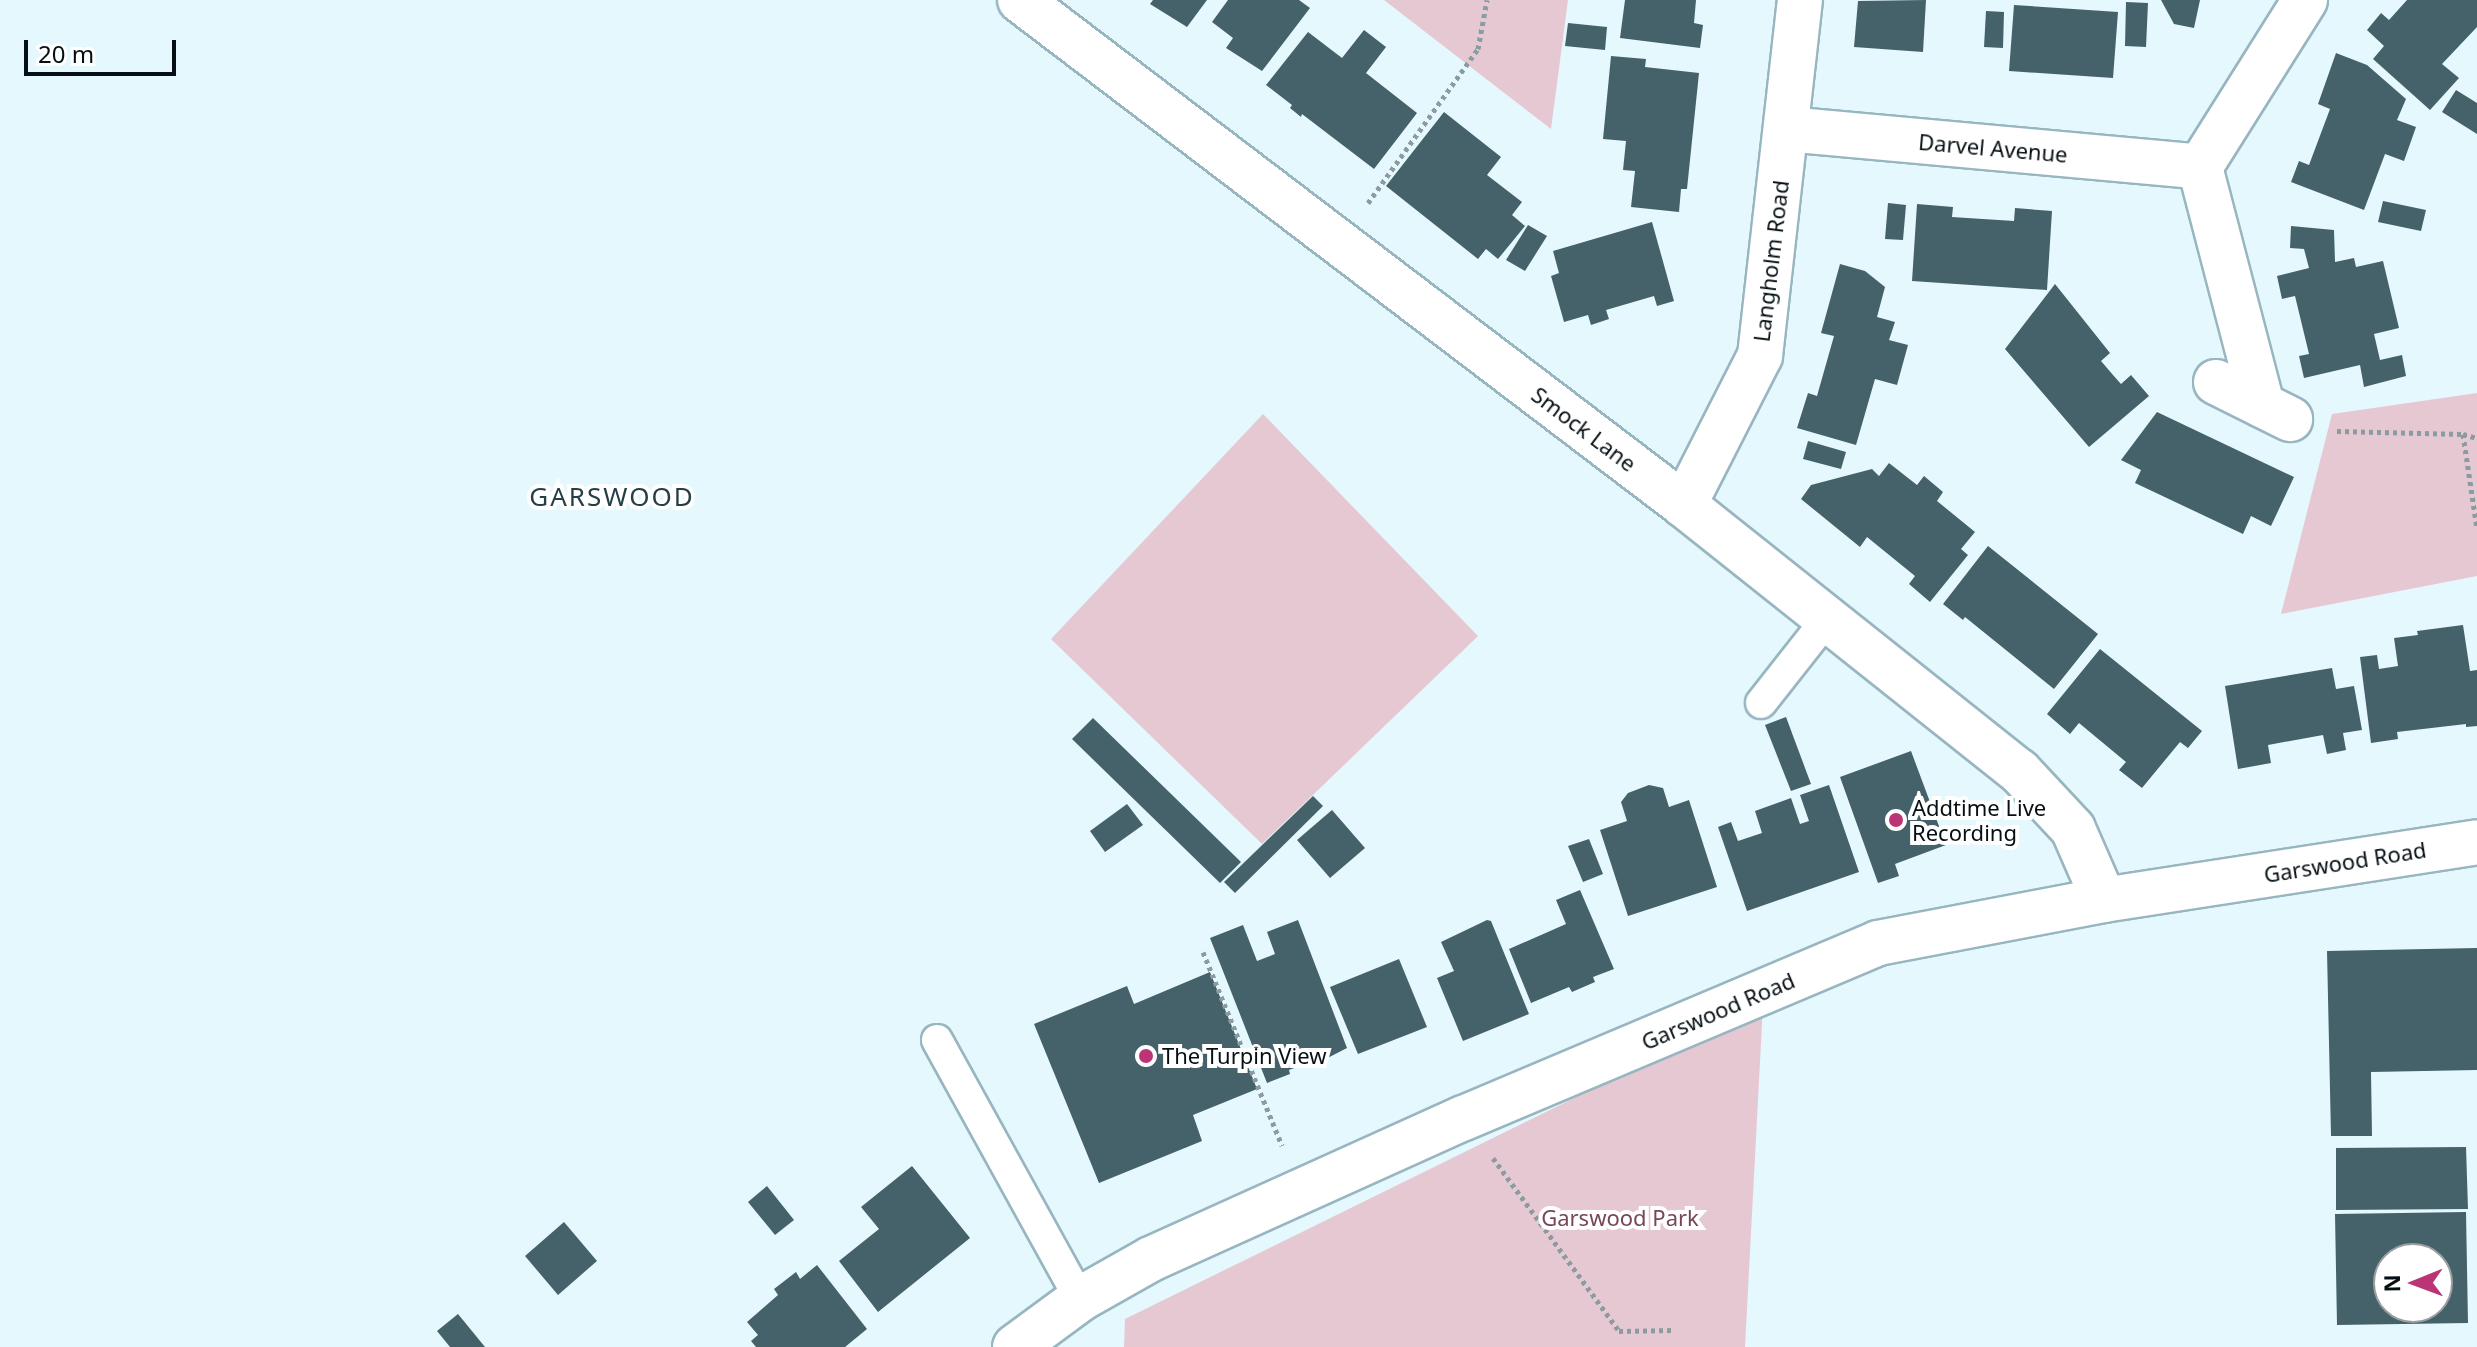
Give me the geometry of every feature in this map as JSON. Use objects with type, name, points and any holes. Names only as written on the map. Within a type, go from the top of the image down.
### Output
[{"type":"street","name":"Smock Lane","points":[[1020,0],[1684,505],[2019,771],[2073,829],[2104,900]]},
{"type":"street","name":"Langholm Road","points":[[1684,505],[1760,356],[1800,0]]},
{"type":"street","points":[[2276,412],[2200,167],[2305,0]]},
{"type":"street","name":"Darvel Avenue","points":[[1786,129],[2200,167]]},
{"type":"street","points":[[2216,382],[2276,412]]},
{"type":"street","name":"Garswood Road","points":[[1015,1347],[1080,1299],[1151,1259],[1464,1118],[1878,943],[2104,900],[2477,842]]},
{"type":"lane","points":[[1761,703],[1827,619]]},
{"type":"lane","points":[[937,1040],[1080,1299]]},
{"type":"path","points":[[1339,243],[1478,49],[1487,0]]},
{"type":"path","points":[[2276,412],[2318,430],[2463,434],[2477,438]]},
{"type":"path","points":[[2463,434],[2477,529]]},
{"type":"path","points":[[1203,952],[1301,1191]]},
{"type":"path","points":[[1464,1118],[1619,1331],[1675,1330]]},
{"type":"green space","points":[[1384,0],[1568,0],[1551,129]]},
{"type":"green space","points":[[2477,393],[2477,576],[2281,614],[2332,414]]},
{"type":"green space","points":[[1263,414],[1478,636],[1262,844],[1051,639]]},
{"type":"green space","name":"Garswood Park","points":[[1763,1005],[1745,1347],[1124,1347],[1125,1319]]},
{"type":"building","points":[[1153,0],[1207,0],[1187,27],[1150,4]]},
{"type":"building","points":[[1228,0],[1299,0],[1310,8],[1262,71],[1226,48],[1233,38],[1212,22]]},
{"type":"building","points":[[1625,0],[1696,0],[1694,23],[1703,25],[1700,48],[1620,38]]},
{"type":"building","points":[[1926,0],[1923,52],[1854,47],[1858,1]]},
{"type":"building","points":[[2161,0],[2200,0],[2194,28],[2174,24]]},
{"type":"building","points":[[2407,0],[2477,0],[2477,27],[2442,64],[2459,78],[2430,110],[2373,59],[2384,46],[2367,30],[2381,13],[2389,20]]},
{"type":"building","points":[[2126,2],[2148,3],[2146,47],[2125,46]]},
{"type":"building","points":[[2014,5],[2118,12],[2113,78],[2009,71]]},
{"type":"building","points":[[1986,11],[2004,12],[2003,48],[1984,47]]},
{"type":"building","points":[[1568,23],[1607,27],[1605,50],[1565,46]]},
{"type":"building","points":[[1364,30],[1386,47],[1366,73],[1417,113],[1374,169],[1302,114],[1301,117],[1290,108],[1292,105],[1266,85],[1308,32],[1342,58]]},
{"type":"building","points":[[2336,53],[2367,65],[2406,99],[2397,120],[2416,127],[2404,161],[2385,154],[2364,210],[2291,182],[2299,161],[2309,165],[2330,109],[2318,104]]},
{"type":"building","points":[[1611,56],[1646,59],[1645,67],[1699,73],[1687,189],[1681,189],[1679,212],[1631,207],[1635,171],[1623,170],[1626,141],[1603,139]]},
{"type":"building","points":[[2456,90],[2477,103],[2477,134],[2442,112]]},
{"type":"building","points":[[1444,112],[1501,157],[1487,175],[1522,202],[1512,215],[1525,226],[1498,259],[1486,249],[1478,259],[1386,186]]},
{"type":"building","points":[[2383,201],[2426,210],[2421,231],[2378,222]]},
{"type":"building","points":[[1888,203],[1906,205],[1903,240],[1885,239]]},
{"type":"building","points":[[1917,204],[1953,207],[1952,217],[2014,221],[2015,208],[2052,211],[2047,290],[1912,281]]},
{"type":"building","points":[[1652,222],[1674,301],[1657,306],[1654,296],[1606,310],[1609,319],[1591,325],[1588,315],[1564,322],[1551,276],[1559,273],[1553,251]]},
{"type":"building","points":[[1528,225],[1547,236],[1525,271],[1506,260]]},
{"type":"building","points":[[2291,226],[2334,230],[2335,262],[2354,258],[2356,267],[2383,261],[2399,328],[2374,334],[2380,360],[2402,355],[2406,376],[2364,387],[2360,365],[2304,378],[2299,356],[2309,354],[2295,296],[2282,299],[2277,276],[2309,268],[2304,249],[2290,248]]},
{"type":"building","points":[[1840,264],[1865,271],[1885,287],[1877,317],[1895,322],[1889,340],[1908,345],[1897,385],[1875,379],[1856,445],[1797,428],[1808,393],[1817,396],[1834,336],[1821,333]]},
{"type":"building","points":[[2055,284],[2110,353],[2101,361],[2121,384],[2131,375],[2149,396],[2089,447],[2005,349]]},
{"type":"building","points":[[2157,412],[2294,477],[2271,526],[2251,516],[2243,534],[2135,483],[2141,470],[2121,460]]},
{"type":"building","points":[[1808,441],[1846,452],[1841,469],[1803,459]]},
{"type":"building","points":[[1889,463],[1917,485],[1924,476],[1943,492],[1937,501],[1975,532],[1961,549],[1968,555],[1930,602],[1909,584],[1915,576],[1867,537],[1860,547],[1801,499],[1811,485],[1872,469],[1879,476]]},
{"type":"building","points":[[1988,546],[2098,634],[2054,689],[1965,617],[1963,620],[1943,604]]},
{"type":"building","points":[[2463,625],[2470,671],[2477,670],[2477,726],[2466,727],[2466,724],[2397,732],[2398,739],[2371,743],[2360,657],[2377,655],[2379,669],[2398,666],[2394,638],[2418,635],[2417,631]]},
{"type":"building","points":[[2100,649],[2202,731],[2188,748],[2180,742],[2142,788],[2119,770],[2126,762],[2079,723],[2070,734],[2047,714]]},
{"type":"building","points":[[2332,668],[2336,689],[2354,686],[2362,730],[2343,733],[2346,750],[2327,754],[2323,735],[2268,745],[2271,763],[2238,769],[2225,686]]},
{"type":"building","points":[[1786,717],[1811,784],[1791,791],[1765,725]]},
{"type":"building","points":[[1093,718],[1241,862],[1220,883],[1072,739]]},
{"type":"building","name":"Addtime Live Recording","points":[[1911,751],[1946,845],[1895,864],[1899,876],[1878,883],[1840,777]]},
{"type":"building","points":[[1649,785],[1663,788],[1669,807],[1689,800],[1717,887],[1628,916],[1600,830],[1627,821],[1621,802],[1628,793]]},
{"type":"building","points":[[1829,785],[1859,872],[1747,911],[1718,827],[1731,822],[1738,841],[1762,833],[1755,811],[1791,798],[1800,824],[1809,821],[1800,795]]},
{"type":"building","points":[[1313,796],[1323,806],[1235,893],[1224,882]]},
{"type":"building","points":[[1127,804],[1143,825],[1105,852],[1090,831]]},
{"type":"building","points":[[1332,810],[1365,848],[1330,878],[1297,840]]},
{"type":"building","points":[[1589,839],[1603,874],[1583,882],[1568,846]]},
{"type":"building","points":[[1580,890],[1614,969],[1593,977],[1595,982],[1572,992],[1569,987],[1531,1003],[1509,949],[1566,924],[1556,900]]},
{"type":"building","points":[[1298,920],[1347,1048],[1310,1067],[1308,1063],[1289,1070],[1290,1074],[1267,1083],[1210,938],[1243,925],[1257,961],[1275,954],[1267,932]]},
{"type":"building","points":[[1487,920],[1491,921],[1529,1014],[1463,1041],[1437,978],[1454,971],[1441,942]]},
{"type":"building","points":[[2477,948],[2477,1070],[2371,1072],[2372,1136],[2331,1136],[2327,951]]},
{"type":"building","points":[[1399,959],[1427,1027],[1358,1054],[1330,987]]},
{"type":"building","name":"The Turpin View","points":[[1210,972],[1257,1089],[1193,1115],[1202,1141],[1099,1183],[1034,1024],[1127,986],[1134,1004]]},
{"type":"building","points":[[2466,1147],[2468,1209],[2336,1210],[2336,1148]]},
{"type":"building","points":[[912,1166],[970,1238],[878,1312],[839,1261],[879,1229],[861,1207]]},
{"type":"building","points":[[767,1186],[794,1220],[775,1235],[748,1202]]},
{"type":"building","points":[[2466,1212],[2468,1323],[2337,1325],[2335,1214]]},
{"type":"building","points":[[564,1222],[597,1261],[558,1295],[525,1256]]},
{"type":"building","points":[[817,1265],[867,1329],[845,1347],[756,1347],[751,1341],[758,1335],[747,1322],[778,1295],[774,1289],[796,1272],[800,1279]]},
{"type":"building","points":[[458,1314],[485,1347],[450,1347],[437,1331]]},
{"type":"place","name":"Addtime Live Recording","points":[[1896,820]]},
{"type":"place","name":"The Turpin View","points":[[1146,1056]]},
{"type":"district","name":"GARSWOOD","points":[[612,497]]}]
